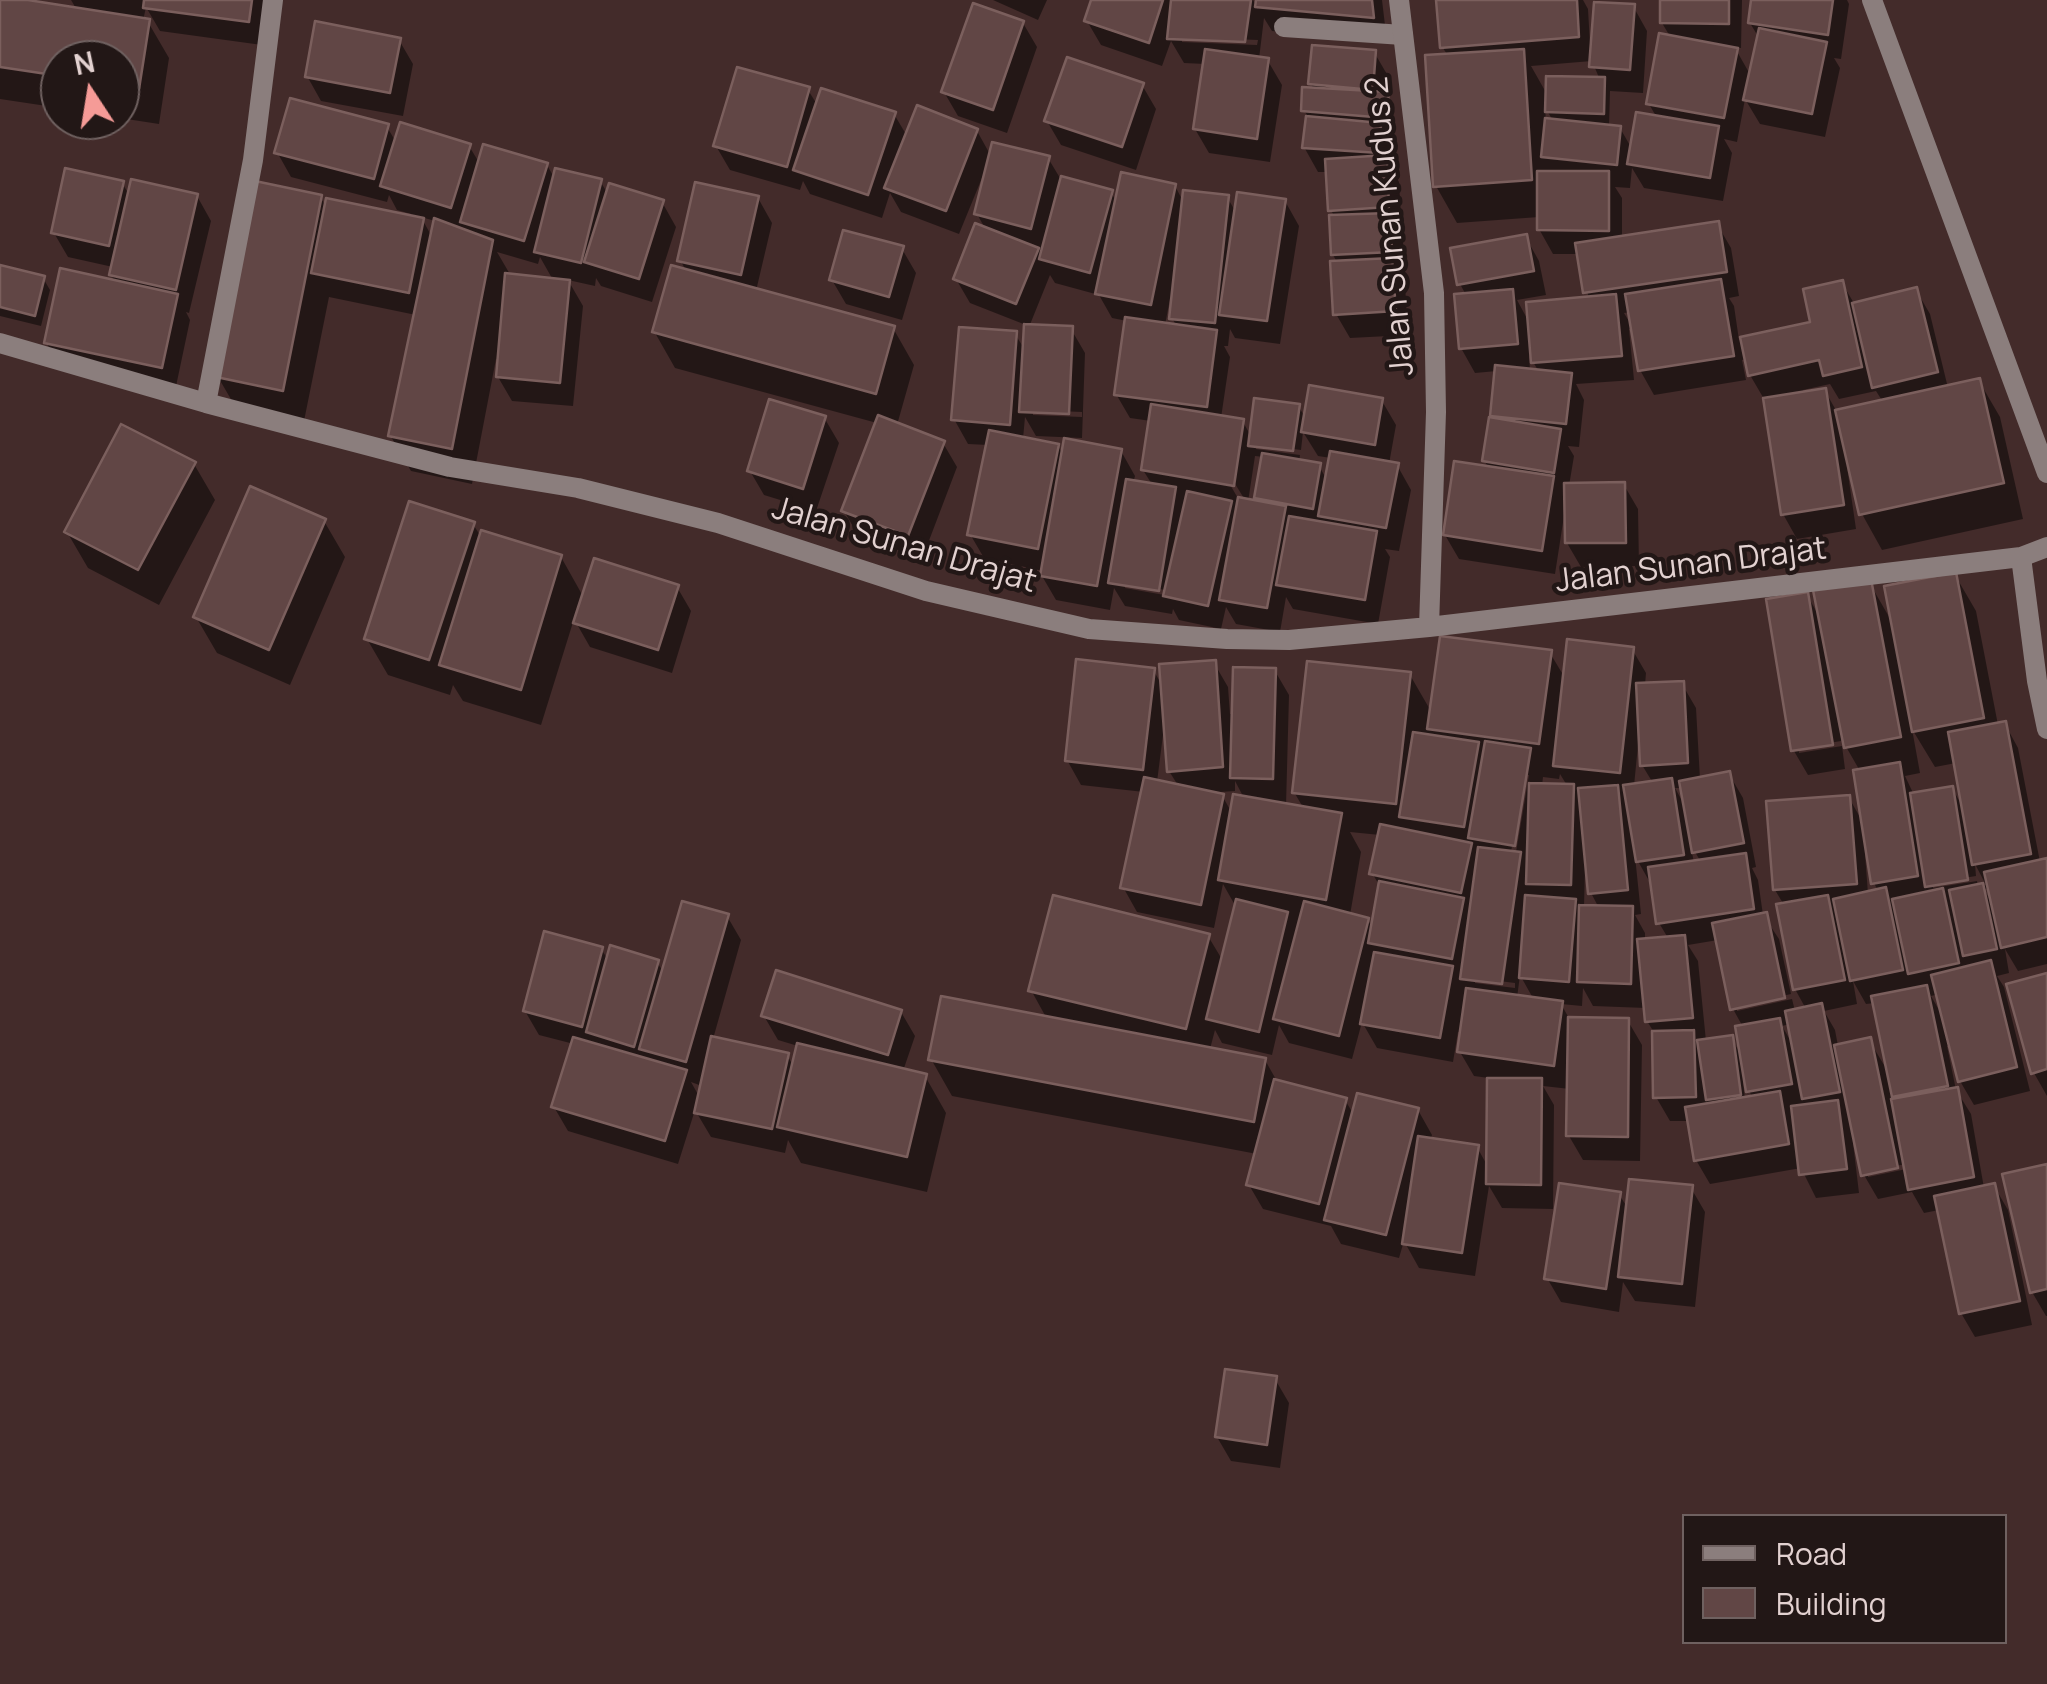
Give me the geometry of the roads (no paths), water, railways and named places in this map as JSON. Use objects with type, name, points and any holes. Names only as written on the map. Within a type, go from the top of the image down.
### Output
[{"type":"street","points":[[206,403],[253,160],[274,0]]},
{"type":"street","name":"Jalan Sunan Kudus 2","points":[[1400,0],[1434,293],[1436,412],[1429,627]]},
{"type":"street","points":[[1872,0],[2047,473]]},
{"type":"street","points":[[1284,27],[1404,35]]},
{"type":"street","name":"Jalan Sunan Drajat","points":[[0,343],[206,403],[450,467],[578,488],[718,523],[926,591],[1090,629],[1290,640],[2021,557],[2047,547]]},
{"type":"street","points":[[2021,557],[2036,681],[2047,728]]}]
